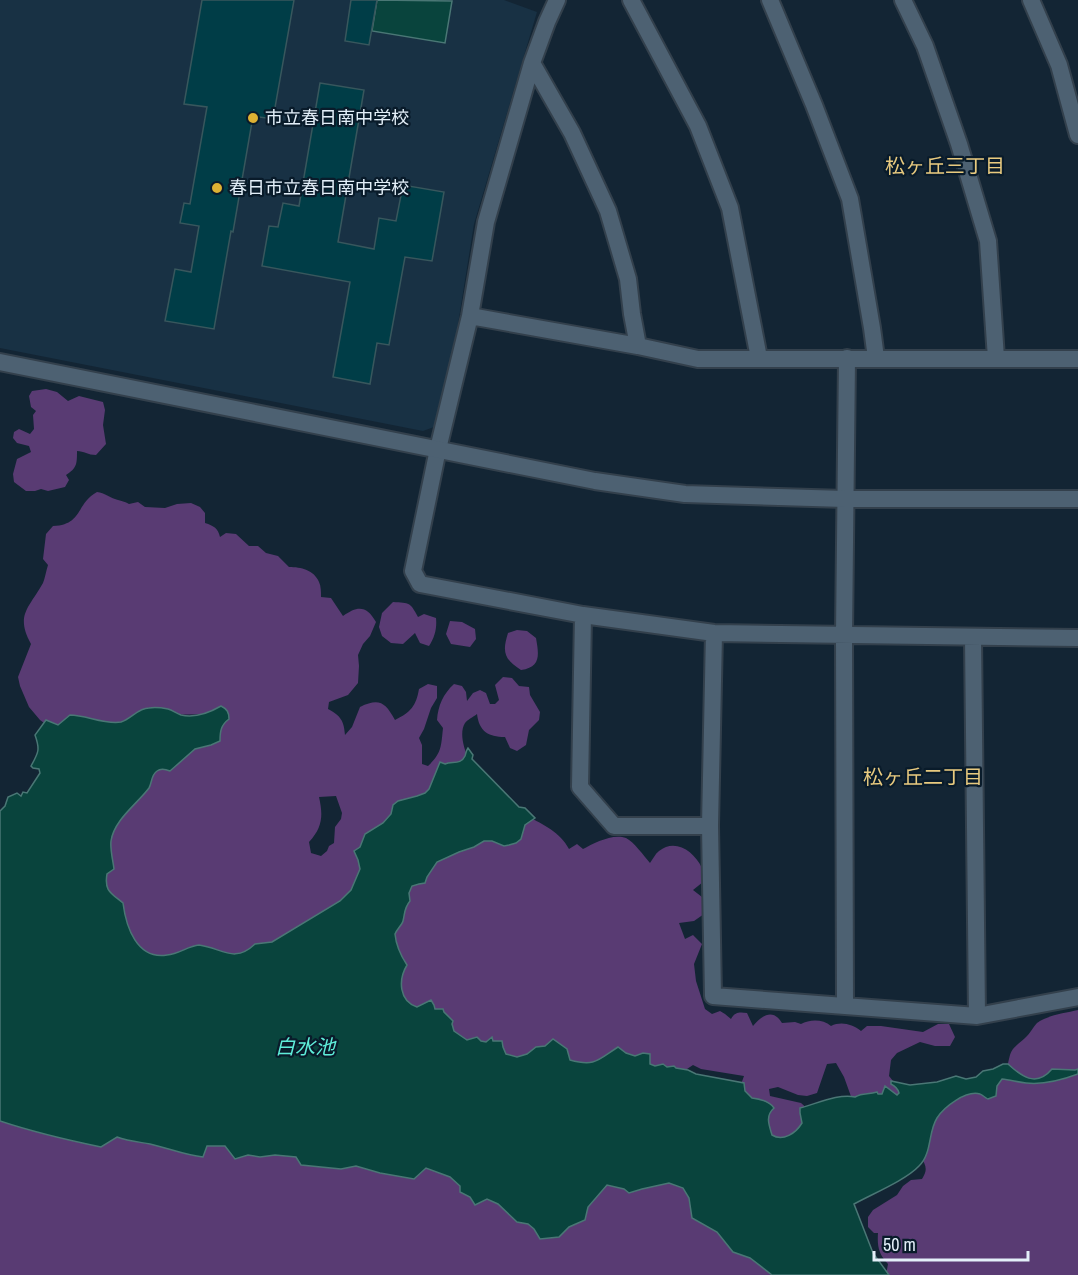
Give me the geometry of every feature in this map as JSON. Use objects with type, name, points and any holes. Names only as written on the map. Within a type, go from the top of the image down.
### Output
[{"type":"street","points":[[557,0],[532,63],[486,222],[470,316],[438,449],[413,571],[420,584],[583,615],[714,633],[1078,638]]},
{"type":"street","points":[[631,0],[698,126],[730,208],[759,358]]},
{"type":"street","points":[[770,0],[850,199],[876,358]]},
{"type":"street","points":[[903,0],[925,46],[956,133],[988,241],[996,358]]},
{"type":"street","points":[[1031,0],[1059,65],[1078,135]]},
{"type":"street","points":[[532,63],[572,133],[608,211],[628,279],[638,345]]},
{"type":"street","points":[[470,316],[638,345],[698,359],[1078,358]]},
{"type":"street","points":[[844,1006],[847,358]]},
{"type":"street","points":[[0,362],[595,481],[685,494],[845,499],[1078,499]]},
{"type":"street","points":[[583,615],[580,787],[615,826],[710,826]]},
{"type":"street","points":[[714,633],[710,826],[713,996],[977,1016],[1078,997]]},
{"type":"street","points":[[973,636],[977,1016]]},
{"type":"shaded area","name":"市立春日南中学校","points":[[0,0],[504,0],[537,12],[474,224],[442,424],[423,431],[0,348]]},
{"type":"shaded area","points":[[46,389],[57,392],[68,401],[79,396],[103,402],[106,444],[96,455],[77,451],[76,465],[66,475],[69,480],[65,487],[48,491],[41,489],[26,491],[14,482],[13,474],[17,459],[31,452],[29,446],[17,443],[13,438],[14,432],[19,429],[30,434],[34,429],[33,415],[36,411],[31,407],[29,396],[32,391]]},
{"type":"shaded area","points":[[97,492],[129,504],[138,502],[145,507],[165,508],[191,503],[200,507],[205,513],[205,523],[215,528],[220,537],[226,533],[236,534],[249,546],[258,546],[266,553],[278,556],[289,567],[310,572],[319,582],[321,597],[331,598],[343,616],[353,610],[366,610],[376,622],[358,655],[358,683],[348,695],[329,702],[328,709],[341,719],[345,735],[352,727],[360,707],[381,703],[395,720],[412,708],[419,689],[428,684],[437,686],[437,698],[419,738],[422,745],[422,764],[428,766],[440,749],[443,728],[437,720],[442,700],[450,688],[454,684],[462,686],[466,692],[467,701],[473,693],[480,690],[486,693],[490,704],[495,704],[499,700],[495,685],[503,677],[512,678],[519,686],[529,687],[530,695],[540,712],[539,720],[529,730],[526,745],[517,751],[510,748],[505,737],[494,736],[482,729],[477,714],[467,721],[463,727],[462,736],[468,758],[362,874],[341,910],[265,952],[161,963],[134,952],[98,895],[107,829],[154,765],[221,714],[151,715],[119,730],[51,728],[40,720],[29,707],[18,677],[31,644],[26,634],[24,619],[43,583],[48,565],[43,559],[46,534],[53,526],[63,525],[75,518],[90,497]],"holes":[[[336,796],[342,813],[335,827],[334,843],[321,856],[311,853],[309,842],[321,821],[319,797]]]},
{"type":"shaded area","points":[[393,602],[409,604],[418,617],[424,614],[436,618],[435,632],[429,646],[420,643],[415,633],[403,644],[391,643],[382,636],[379,627],[382,613]]},
{"type":"shaded area","points":[[450,621],[462,622],[475,629],[476,639],[470,647],[451,644],[446,634]]},
{"type":"shaded area","points":[[517,630],[527,631],[536,638],[538,650],[535,663],[521,670],[511,662],[505,650],[508,633]]},
{"type":"shaded area","points":[[527,816],[556,833],[569,849],[577,844],[583,849],[604,839],[621,837],[632,843],[650,863],[659,851],[671,846],[684,848],[694,856],[702,868],[703,882],[693,890],[702,897],[704,914],[694,921],[679,923],[685,939],[693,935],[702,944],[694,964],[696,981],[705,1009],[712,1014],[720,1011],[731,1019],[738,1013],[747,1013],[753,1026],[764,1016],[771,1014],[779,1018],[782,1023],[801,1024],[816,1020],[831,1026],[846,1024],[861,1031],[867,1026],[881,1026],[923,1032],[938,1024],[949,1024],[955,1037],[950,1046],[935,1046],[920,1042],[897,1053],[891,1060],[889,1076],[905,1096],[853,1102],[836,1063],[827,1064],[817,1093],[807,1096],[778,1087],[769,1089],[770,1096],[801,1103],[811,1112],[793,1143],[770,1143],[739,1090],[744,1076],[701,1069],[693,1065],[681,1073],[617,1056],[592,1070],[521,1062],[474,1047],[411,1015],[394,991],[388,936],[407,883],[438,852]]},
{"type":"shaded area","points":[[1078,1010],[1078,1275],[886,1275],[888,1264],[879,1250],[878,1233],[874,1233],[868,1227],[868,1217],[873,1210],[897,1195],[911,1180],[922,1179],[926,1168],[921,1157],[930,1116],[1007,1069],[1012,1051],[1041,1020]]},
{"type":"shaded area","points":[[0,1110],[605,1174],[671,1169],[790,1275],[0,1275]]},
{"type":"water","points":[[377,0],[452,1],[445,43],[372,31]]},
{"type":"water","name":"白水池","points":[[221,706],[229,714],[229,719],[222,728],[220,741],[195,749],[170,771],[162,769],[155,773],[149,788],[121,819],[113,833],[111,851],[114,869],[107,874],[108,888],[123,903],[130,931],[141,947],[148,952],[167,955],[199,945],[228,953],[241,953],[255,944],[272,942],[340,901],[351,890],[360,869],[354,851],[360,847],[365,834],[383,823],[391,814],[393,805],[398,801],[425,793],[429,789],[440,762],[445,764],[461,761],[468,748],[473,755],[472,759],[519,807],[525,808],[535,818],[525,825],[521,839],[516,843],[504,846],[492,841],[484,841],[437,862],[425,883],[412,886],[403,921],[395,934],[399,950],[407,965],[401,983],[407,1000],[417,1007],[431,1000],[435,1009],[443,1009],[453,1021],[454,1031],[467,1040],[477,1037],[486,1042],[492,1037],[493,1041],[502,1041],[506,1054],[517,1057],[527,1054],[536,1047],[545,1046],[553,1039],[567,1049],[570,1060],[585,1063],[601,1059],[618,1047],[635,1056],[643,1053],[650,1054],[650,1064],[655,1066],[663,1064],[667,1067],[674,1066],[696,1074],[744,1083],[745,1091],[752,1098],[764,1101],[774,1108],[769,1114],[769,1124],[772,1135],[776,1137],[785,1137],[793,1133],[802,1123],[800,1108],[835,1098],[855,1097],[877,1092],[882,1094],[885,1086],[897,1095],[899,1092],[891,1081],[910,1085],[937,1082],[956,1076],[966,1079],[976,1077],[983,1071],[1003,1064],[1008,1064],[1023,1076],[1034,1079],[1046,1075],[1052,1069],[1078,1069],[1078,1074],[1039,1083],[1002,1079],[997,1086],[996,1096],[988,1099],[981,1094],[974,1093],[956,1100],[937,1118],[926,1155],[919,1166],[897,1182],[854,1204],[873,1253],[889,1275],[772,1275],[750,1258],[733,1252],[717,1232],[692,1218],[689,1198],[683,1188],[669,1183],[629,1193],[624,1189],[607,1185],[588,1207],[585,1220],[569,1227],[559,1237],[540,1239],[528,1224],[517,1222],[498,1204],[487,1199],[475,1205],[470,1197],[460,1192],[460,1186],[450,1177],[426,1168],[414,1179],[356,1166],[341,1169],[301,1165],[296,1157],[248,1155],[235,1159],[225,1146],[207,1146],[203,1157],[117,1137],[101,1147],[0,1121],[0,811],[5,806],[8,797],[17,793],[21,796],[23,792],[27,793],[40,773],[39,769],[31,766],[38,750],[35,735],[46,720],[58,725],[70,715],[115,723],[125,721],[145,708],[166,709],[191,716],[207,713]]},
{"type":"building","points":[[202,0],[294,0],[273,119],[253,116],[214,329],[165,321],[175,269],[191,272],[199,226],[180,223],[184,203],[190,204],[207,107],[184,104]]},
{"type":"building","points":[[351,0],[377,0],[369,45],[345,41]]},
{"type":"building","points":[[320,83],[364,90],[338,242],[374,249],[379,218],[396,221],[403,185],[444,192],[432,261],[405,257],[389,345],[377,343],[370,384],[333,377],[350,282],[262,266],[269,226],[278,227],[283,203],[299,206]]},
{"type":"place","name":"市立春日南中学校","points":[[253,118]]},
{"type":"place","name":"春日市立春日南中学校","points":[[217,188]]},
{"type":"district","name":"松ヶ丘三丁目","points":[[945,166]]},
{"type":"district","name":"松ヶ丘二丁目","points":[[923,777]]}]
